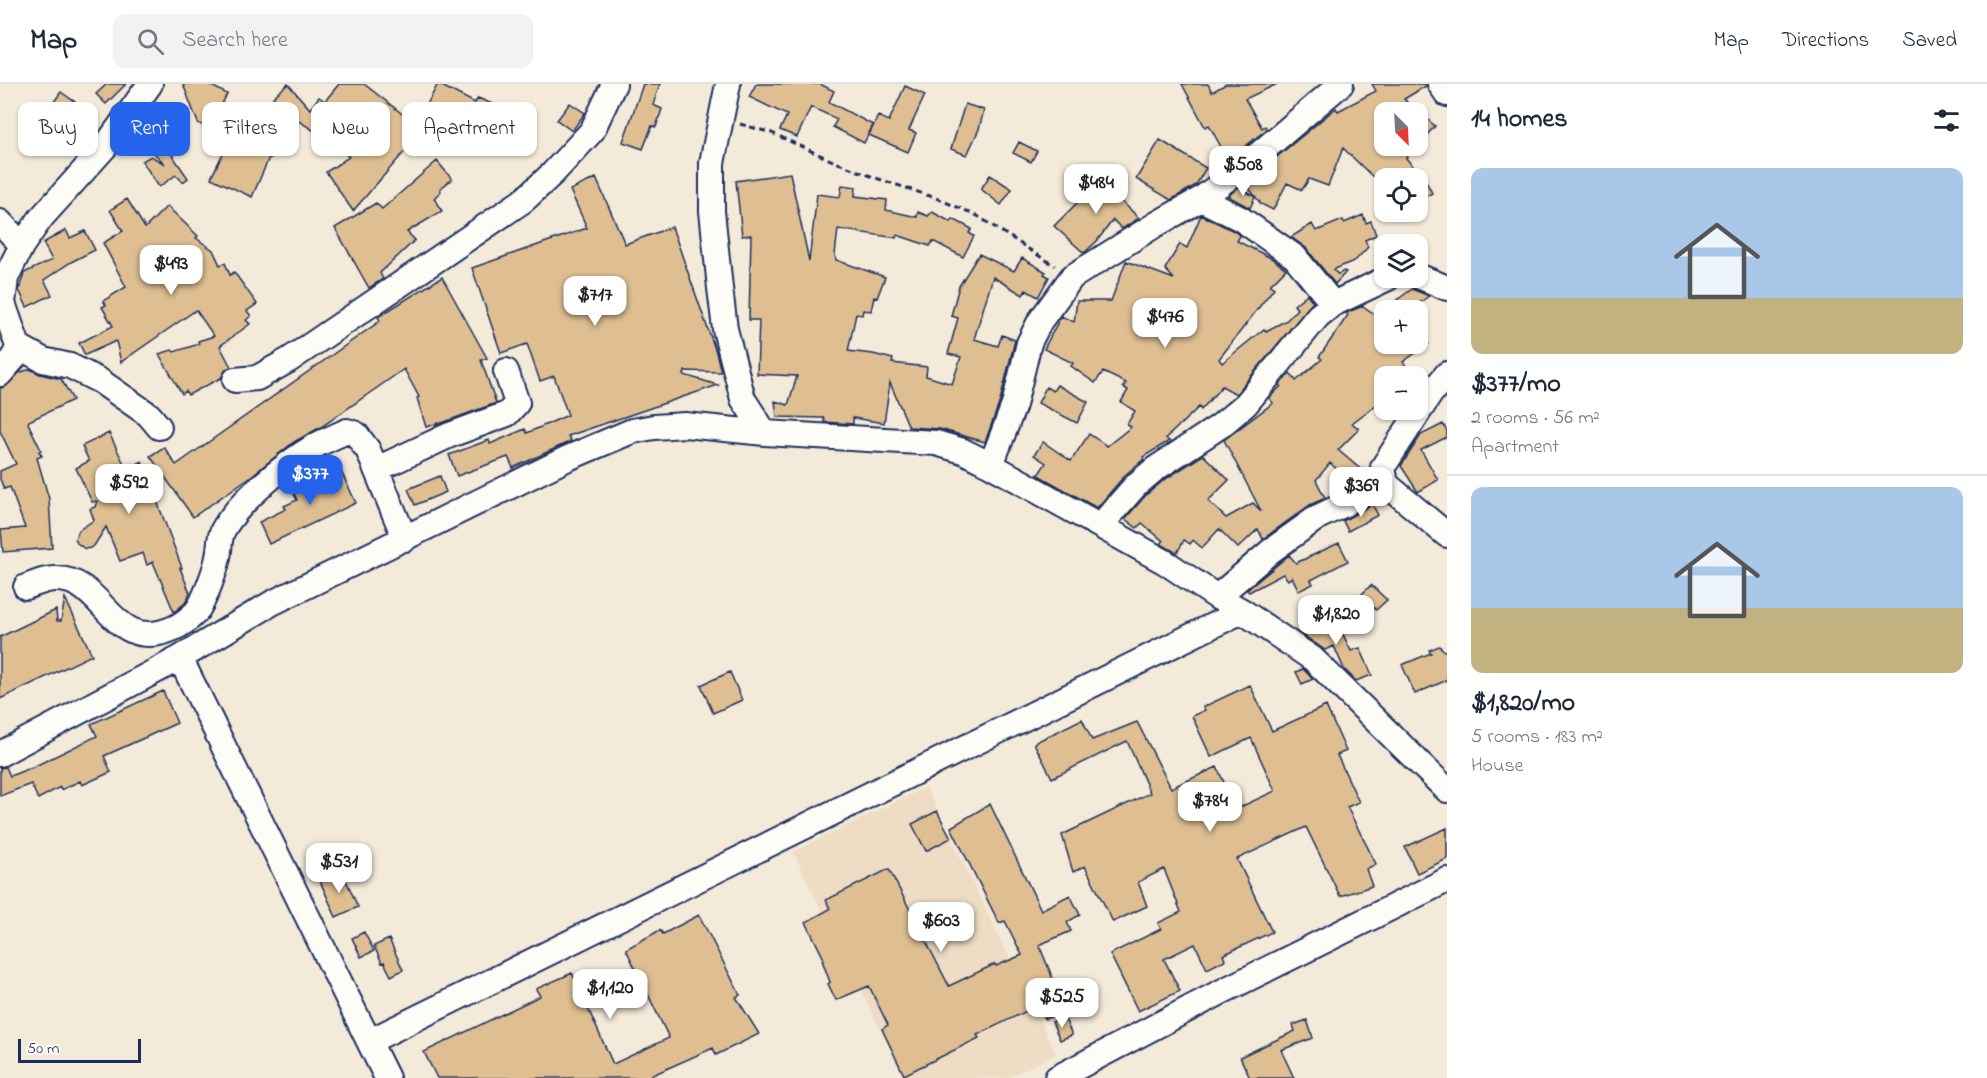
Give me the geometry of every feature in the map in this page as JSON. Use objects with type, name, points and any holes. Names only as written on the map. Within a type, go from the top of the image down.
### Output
[{"type":"street","points":[[0,374],[14,358],[18,346],[3,303],[3,292],[6,278],[22,245],[52,205],[105,147],[150,84]]},
{"type":"street","points":[[235,380],[257,378],[280,366],[524,200],[560,166],[592,130],[614,84]]},
{"type":"street","points":[[991,465],[1014,405],[1029,343],[1040,321],[1072,277],[1201,199],[1341,84]]},
{"type":"street","points":[[1440,84],[1447,94]]},
{"type":"street","points":[[726,95],[712,163],[712,211],[725,329],[743,399],[765,433]]},
{"type":"street","points":[[1201,199],[1241,219],[1295,256],[1333,304]]},
{"type":"street","points":[[0,222],[22,245]]},
{"type":"street","points":[[1428,280],[1447,288]]},
{"type":"street","points":[[1101,525],[1136,484],[1220,426],[1246,404],[1318,316],[1333,304],[1374,285]]},
{"type":"street","points":[[18,346],[43,360],[69,366],[100,381],[149,415],[159,427]]},
{"type":"street","points":[[377,470],[450,435],[507,414],[517,403],[506,371]]},
{"type":"street","points":[[1447,374],[1431,393],[1383,467],[1384,480],[1395,494],[1447,535]]},
{"type":"street","points":[[0,754],[180,658],[272,603],[568,458],[632,431],[685,425],[765,433],[936,443],[963,451],[1165,562],[1313,659],[1447,790]]},
{"type":"street","points":[[26,587],[57,578],[79,585],[128,629],[143,634],[159,634],[176,627],[196,611],[216,572],[222,532],[241,505],[280,471],[313,447],[347,431],[356,434],[368,450],[405,539]]},
{"type":"street","points":[[1217,597],[1272,550],[1318,517],[1384,480]]},
{"type":"street","points":[[370,1041],[1242,611]]},
{"type":"street","points":[[180,658],[387,1078]]},
{"type":"street","points":[[1057,1078],[1219,993],[1447,880]]},
{"type":"path","points":[[726,95],[741,124],[772,133],[833,161],[976,215],[1032,249],[1072,277]]},
{"type":"shaded area","points":[[926,787],[1056,1054],[1007,1078],[904,1078],[793,852]]},
{"type":"building","points":[[107,84],[126,84],[106,104],[96,94]]},
{"type":"building","points":[[183,84],[208,84],[227,94],[223,102],[202,102],[202,125],[198,123]]},
{"type":"building","points":[[288,84],[311,108],[311,129],[299,121],[299,102],[277,102],[273,97]]},
{"type":"building","points":[[339,84],[364,84],[387,102],[315,102],[319,97],[325,101]]},
{"type":"building","points":[[438,84],[473,102],[428,102]]},
{"type":"building","points":[[643,84],[660,84],[653,105],[662,109],[656,127],[652,126],[643,149],[623,142]]},
{"type":"building","points":[[756,84],[820,84],[834,91],[829,102],[873,125],[864,143],[833,127],[837,119],[811,107],[797,137],[780,130],[787,115],[749,97]]},
{"type":"building","points":[[1182,84],[1208,84],[1212,92],[1226,84],[1277,84],[1245,99],[1262,128],[1265,126],[1267,129],[1228,160],[1209,125],[1205,127]]},
{"type":"building","points":[[1372,84],[1426,84],[1404,99],[1407,102],[1374,102],[1374,156],[1408,156],[1406,158],[1415,168],[1374,168],[1374,178],[1343,148],[1328,186],[1309,179],[1302,190],[1287,183],[1273,210],[1261,204],[1245,183],[1336,108],[1338,111],[1376,91]]},
{"type":"building","points":[[905,86],[925,95],[909,130],[916,133],[908,152],[869,135],[878,116],[889,121]]},
{"type":"building","points":[[61,92],[75,102],[54,102]]},
{"type":"building","points":[[478,98],[488,102],[476,102]]},
{"type":"building","points":[[570,103],[585,113],[572,131],[557,120]]},
{"type":"building","points":[[390,104],[402,114],[402,155],[353,211],[326,172],[349,157],[390,156]]},
{"type":"building","points":[[965,104],[984,110],[979,129],[967,155],[951,149]]},
{"type":"building","points":[[1428,120],[1435,126],[1428,134]]},
{"type":"building","points":[[1160,140],[1206,168],[1196,185],[1171,200],[1136,179]]},
{"type":"building","points":[[1019,142],[1037,151],[1031,162],[1013,153]]},
{"type":"building","points":[[151,156],[165,164],[157,156],[173,156],[188,178],[183,182],[176,175],[159,187],[142,161]]},
{"type":"building","points":[[222,156],[271,156],[252,197],[211,178]]},
{"type":"building","points":[[437,161],[452,179],[440,189],[441,191],[434,198],[442,211],[407,232],[415,240],[380,273],[383,279],[369,288],[335,228],[376,203],[382,209]]},
{"type":"building","points":[[790,173],[809,261],[817,194],[840,197],[842,185],[856,187],[855,196],[887,200],[886,210],[917,217],[918,212],[928,216],[932,212],[972,229],[969,233],[974,236],[963,257],[933,241],[930,246],[897,235],[896,238],[838,229],[836,260],[885,277],[877,298],[874,297],[871,311],[863,310],[862,315],[856,314],[848,351],[893,359],[892,363],[927,367],[926,376],[952,384],[961,357],[948,354],[958,318],[951,316],[959,286],[979,254],[1014,271],[1022,258],[1046,272],[1044,274],[1049,277],[1038,297],[1026,290],[1023,295],[993,277],[974,339],[998,346],[1002,335],[1015,340],[1000,401],[985,442],[940,429],[909,427],[890,383],[884,423],[853,418],[853,424],[824,422],[824,418],[777,417],[775,401],[788,405],[797,376],[757,374],[759,320],[749,320],[751,235],[742,236],[736,181]]},
{"type":"building","points":[[1110,174],[1125,189],[1117,197],[1139,218],[1122,229],[1113,220],[1097,241],[1084,253],[1054,226],[1084,196],[1087,199]]},
{"type":"building","points":[[990,175],[1012,189],[1001,205],[981,189]]},
{"type":"building","points":[[596,178],[625,244],[672,227],[721,372],[685,371],[684,375],[718,385],[568,436],[571,441],[513,468],[508,457],[457,476],[449,455],[489,440],[490,444],[525,429],[527,433],[568,415],[554,376],[540,381],[527,344],[501,353],[472,268],[587,228],[570,190]]},
{"type":"building","points":[[1239,187],[1255,197],[1250,208],[1228,196]]},
{"type":"building","points":[[127,199],[145,228],[167,206],[198,236],[196,238],[213,250],[220,265],[225,263],[230,275],[234,272],[257,304],[247,311],[251,316],[246,320],[250,324],[220,346],[231,367],[226,369],[221,378],[188,395],[186,391],[182,394],[159,354],[199,344],[198,341],[214,336],[196,310],[121,362],[116,341],[85,355],[79,343],[113,326],[102,307],[106,305],[103,301],[126,287],[103,243],[123,231],[110,210]]},
{"type":"building","points":[[1201,215],[1234,231],[1240,236],[1237,241],[1271,258],[1286,269],[1270,285],[1274,288],[1219,359],[1222,363],[1264,329],[1266,331],[1287,320],[1297,309],[1294,305],[1307,294],[1313,302],[1236,394],[1222,386],[1201,410],[1199,407],[1166,438],[1169,441],[1143,457],[1144,459],[1125,475],[1097,508],[1038,475],[1046,463],[1034,455],[1043,442],[1071,461],[1089,434],[1107,446],[1131,427],[1127,424],[1135,411],[1121,402],[1128,390],[1123,387],[1126,383],[1103,372],[1095,383],[1071,366],[1073,363],[1044,349],[1061,316],[1074,322],[1077,301],[1111,301],[1126,261],[1174,279],[1165,269],[1180,244],[1187,248]]},
{"type":"building","points":[[1363,215],[1366,223],[1371,221],[1376,234],[1365,240],[1368,247],[1356,260],[1333,270],[1338,274],[1346,272],[1335,284],[1306,248],[1291,237],[1312,224],[1316,231],[1343,220],[1344,223]]},
{"type":"building","points":[[66,230],[70,238],[85,231],[95,250],[71,262],[44,280],[52,295],[27,307],[19,290],[24,273],[52,260],[43,243]]},
{"type":"building","points":[[442,277],[487,358],[481,360],[496,403],[426,427],[417,398],[419,397],[404,369],[321,427],[294,442],[250,477],[193,517],[150,456],[164,447],[176,465],[380,321],[378,317]]},
{"type":"building","points":[[1412,289],[1429,296],[1423,300],[1397,300]]},
{"type":"building","points":[[1363,306],[1374,314],[1374,354],[1414,354],[1403,362],[1406,366],[1374,366],[1374,406],[1352,423],[1359,429],[1338,450],[1366,474],[1352,483],[1330,463],[1316,480],[1325,498],[1310,505],[1263,539],[1258,529],[1238,548],[1219,529],[1202,548],[1193,540],[1190,544],[1184,540],[1177,553],[1161,544],[1163,541],[1142,523],[1137,528],[1125,519],[1146,495],[1164,480],[1203,455],[1229,480],[1208,501],[1226,518],[1253,503],[1261,511],[1224,440],[1273,403],[1269,398],[1290,373],[1296,381],[1322,359],[1319,357],[1348,315],[1346,313]]},
{"type":"building","points":[[30,369],[61,379],[73,400],[28,423],[41,450],[39,451],[42,456],[37,458],[49,499],[52,548],[3,552],[1,530],[25,528],[10,487],[4,489],[0,479],[0,471],[16,464],[0,431],[0,388],[5,387],[19,373]]},
{"type":"building","points":[[1057,385],[1088,402],[1077,423],[1038,403],[1046,387],[1053,391]]},
{"type":"building","points":[[1443,424],[1447,437],[1421,450],[1438,480],[1418,492],[1401,466],[1421,435]]},
{"type":"building","points":[[109,433],[127,470],[142,461],[182,568],[180,568],[190,593],[185,603],[174,612],[153,562],[147,565],[143,553],[120,561],[106,527],[94,546],[90,548],[85,549],[75,539],[79,530],[94,520],[90,509],[95,507],[97,501],[92,502],[76,468],[89,461],[82,446]]},
{"type":"building","points":[[339,467],[356,503],[269,544],[259,522],[286,509],[284,506],[297,500],[292,490]]},
{"type":"building","points":[[440,476],[446,492],[415,505],[408,489]]},
{"type":"building","points":[[1372,504],[1378,515],[1348,531],[1343,521]]},
{"type":"building","points":[[1339,543],[1348,561],[1311,580],[1313,584],[1299,591],[1292,577],[1288,580],[1283,574],[1249,592],[1247,590],[1289,555],[1296,563]]},
{"type":"building","points":[[1371,585],[1387,600],[1376,610],[1361,595]]},
{"type":"building","points":[[65,598],[92,655],[0,699],[0,637],[56,610],[57,621],[61,621]]},
{"type":"building","points":[[1321,613],[1328,628],[1338,624],[1351,651],[1360,648],[1372,675],[1356,681],[1344,669],[1334,646],[1325,650],[1303,635],[1298,624]]},
{"type":"building","points":[[1439,646],[1447,653],[1447,680],[1415,694],[1402,665],[1431,653],[1429,650]]},
{"type":"building","points":[[1303,669],[1313,679],[1302,684],[1296,672]]},
{"type":"building","points":[[730,672],[742,700],[713,713],[701,685]]},
{"type":"building","points":[[1250,685],[1272,731],[1326,706],[1346,751],[1337,755],[1359,802],[1347,807],[1376,864],[1366,869],[1372,886],[1340,896],[1306,827],[1237,859],[1272,932],[1223,955],[1225,960],[1207,969],[1195,944],[1164,959],[1180,991],[1138,1011],[1110,954],[1161,929],[1158,923],[1181,912],[1164,869],[1138,882],[1147,906],[1113,922],[1085,866],[1073,872],[1062,835],[1150,793],[1127,741],[1052,778],[1034,743],[1082,719],[1092,740],[1137,722],[1171,788],[1217,767],[1236,809],[1275,791],[1251,738],[1211,757],[1192,716],[1205,710],[1203,707]]},
{"type":"building","points":[[163,691],[177,723],[104,756],[111,772],[82,785],[80,781],[61,790],[60,787],[38,799],[31,784],[0,796],[0,768],[6,767],[10,776],[33,767],[97,736],[91,724]]},
{"type":"building","points":[[990,804],[1041,910],[1070,895],[1080,915],[1067,922],[1071,931],[1039,945],[1053,979],[1047,982],[1060,1013],[1045,1019],[1039,1005],[977,1035],[979,1038],[904,1075],[882,1029],[888,1025],[869,986],[836,1000],[828,984],[830,982],[822,960],[824,959],[806,922],[830,909],[826,900],[889,869],[949,986],[995,964],[996,966],[1022,955],[1005,921],[999,923],[951,827]]},
{"type":"building","points":[[937,811],[951,838],[926,851],[912,824]]},
{"type":"building","points":[[1447,828],[1447,859],[1417,873],[1405,847]]},
{"type":"building","points":[[342,871],[358,907],[336,917],[320,881]]},
{"type":"building","points":[[699,915],[740,995],[736,997],[759,1034],[716,1055],[713,1048],[646,1078],[437,1078],[424,1052],[540,996],[536,989],[572,973],[613,1064],[669,1038],[626,949],[660,930],[663,934]]},
{"type":"building","points":[[364,932],[374,951],[361,957],[352,938]]},
{"type":"building","points":[[389,939],[403,970],[391,976],[374,946]]},
{"type":"building","points":[[1064,1017],[1072,1035],[1060,1040],[1052,1022]]},
{"type":"building","points":[[1307,1020],[1313,1038],[1281,1050],[1294,1078],[1250,1078],[1240,1057],[1295,1031],[1293,1025]]}]
